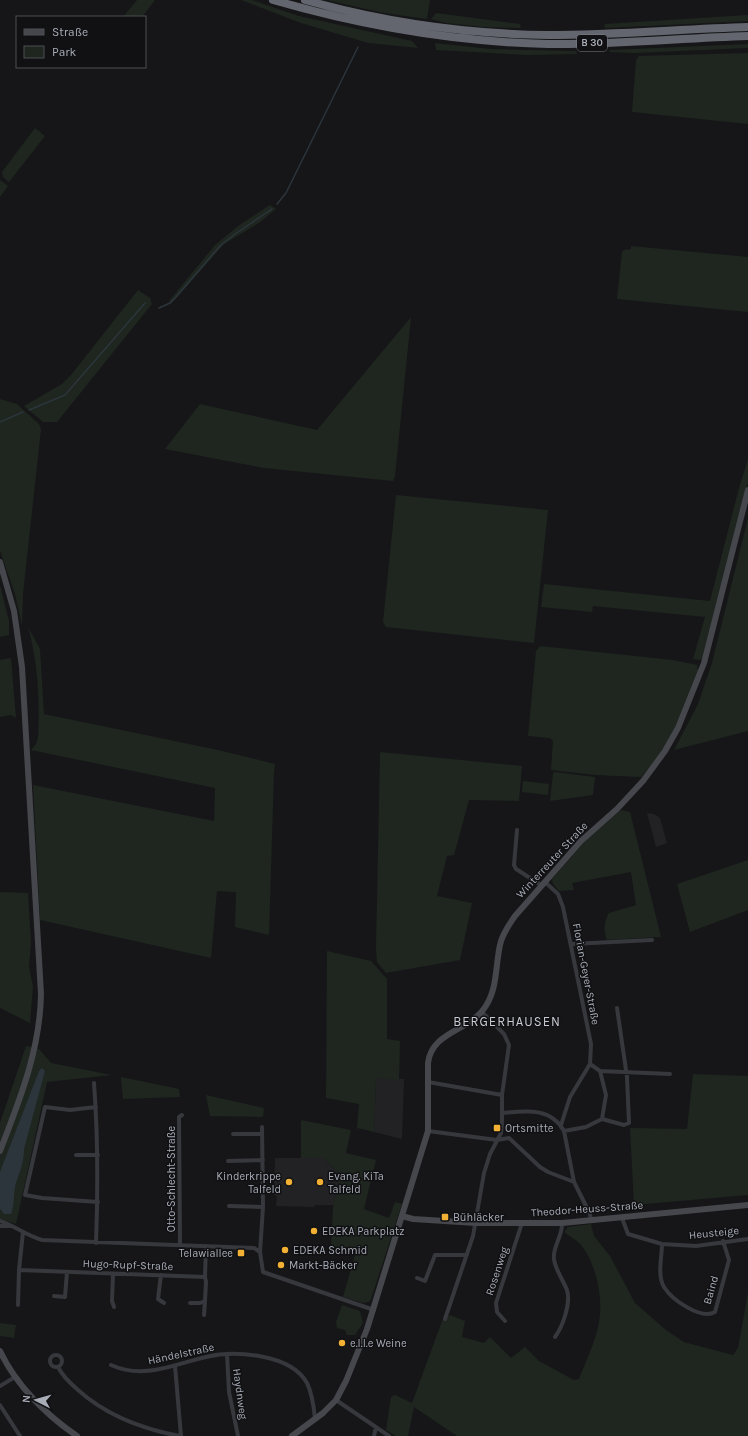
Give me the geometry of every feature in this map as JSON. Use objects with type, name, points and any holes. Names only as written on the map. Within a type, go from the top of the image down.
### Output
[{"type":"highway","name":"B 30","points":[[273,0],[319,13],[417,33],[437,31],[479,31],[546,35],[748,27]]},
{"type":"highway","name":"B 30","points":[[305,0],[354,12],[418,24],[437,31],[503,42],[549,44],[748,36]]},
{"type":"street","name":"Winterreuter Straße","points":[[428,1082],[429,1056],[433,1047],[439,1041],[482,1012],[493,990],[503,936],[515,916],[581,841],[617,809],[654,768],[678,728],[704,663],[748,490]]},
{"type":"street","points":[[0,562],[14,611],[22,667],[41,994],[38,1031],[33,1056],[24,1086],[0,1151]]},
{"type":"street","name":"Florian-Geyer-Straße","points":[[517,830],[514,865],[516,869],[543,884],[561,900],[572,944],[591,1044],[590,1064]]},
{"type":"street","points":[[572,944],[652,940]]},
{"type":"street","points":[[564,1131],[586,1127],[602,1119],[616,1124],[628,1124],[626,1072],[617,1008]]},
{"type":"street","points":[[445,1319],[467,1255],[476,1222],[484,1173],[490,1154],[501,1133],[503,1113],[502,1095],[509,1045],[504,1034],[482,1012]]},
{"type":"street","points":[[561,1125],[570,1096],[590,1064],[600,1071],[670,1074]]},
{"type":"street","points":[[600,1071],[606,1095],[602,1119]]},
{"type":"street","points":[[292,1436],[329,1408],[336,1400],[354,1363],[374,1310],[428,1132],[428,1082],[502,1095]]},
{"type":"street","points":[[94,1083],[98,1155],[96,1243]]},
{"type":"street","points":[[96,1107],[70,1110],[44,1107],[24,1195],[42,1198],[98,1202]]},
{"type":"street","points":[[503,1113],[528,1111],[541,1112],[551,1116],[561,1125],[564,1131],[574,1182],[590,1214],[591,1221]]},
{"type":"street","name":"Otto-Schlecht-Straße","points":[[180,1245],[180,1117],[182,1114]]},
{"type":"street","points":[[262,1126],[263,1208],[260,1252],[263,1272],[374,1310]]},
{"type":"street","points":[[428,1132],[497,1140],[509,1138],[540,1167],[548,1172],[574,1182]]},
{"type":"street","points":[[233,1134],[262,1134]]},
{"type":"street","points":[[76,1155],[98,1155]]},
{"type":"street","points":[[228,1161],[263,1160]]},
{"type":"street","name":"Theodor-Heuss-Straße","points":[[402,1216],[413,1219],[476,1222],[522,1224],[562,1223],[748,1205]]},
{"type":"street","points":[[229,1206],[263,1208]]},
{"type":"street","name":"Heusteige","points":[[622,1218],[628,1234],[662,1244],[696,1246],[723,1241],[747,1239]]},
{"type":"street","points":[[0,1221],[32,1238],[42,1240],[254,1248],[260,1252]]},
{"type":"street","points":[[555,1336],[560,1330],[568,1301],[566,1290],[554,1256],[562,1232],[562,1223]]},
{"type":"street","name":"Rosenweg","points":[[505,1321],[497,1312],[496,1303],[522,1224]]},
{"type":"street","points":[[0,1226],[11,1226]]},
{"type":"street","points":[[18,1306],[18,1270],[23,1232]]},
{"type":"street","name":"Baind","points":[[662,1244],[661,1278],[664,1287],[682,1305],[705,1314],[714,1312],[729,1260],[723,1241]]},
{"type":"street","points":[[204,1315],[206,1246]]},
{"type":"street","points":[[417,1278],[425,1281],[435,1255],[467,1255]]},
{"type":"street","name":"Hugo-Rupf-Straße","points":[[18,1270],[205,1278]]},
{"type":"street","points":[[54,1296],[65,1297],[67,1272]]},
{"type":"street","points":[[113,1274],[112,1301],[114,1307]]},
{"type":"street","points":[[161,1275],[158,1299],[164,1303]]},
{"type":"street","points":[[190,1303],[200,1304],[205,1301]]},
{"type":"street","points":[[0,1351],[15,1377],[34,1399],[77,1436]]},
{"type":"street","name":"Händelstraße","points":[[111,1365],[122,1369],[143,1371],[166,1369],[205,1357],[227,1354],[249,1355],[270,1359],[284,1364],[297,1372],[307,1383],[315,1419]]},
{"type":"street","name":"Haydnweg","points":[[227,1354],[229,1392],[238,1436]]},
{"type":"street","points":[[58,1367],[73,1386],[98,1406],[131,1423],[180,1436],[174,1366]]},
{"type":"street","points":[[0,1386],[15,1377]]},
{"type":"street","points":[[336,1400],[389,1436]]},
{"type":"street","points":[[0,1405],[20,1436]]},
{"type":"street","points":[[374,1436],[376,1427]]},
{"type":"shaded area","points":[[647,813],[654,814],[660,818],[667,843],[656,847]]},
{"type":"shaded area","points":[[42,1068],[45,1071],[24,1149],[22,1166],[15,1187],[14,1202],[11,1214],[4,1214],[0,1209],[0,1172],[39,1071]]},
{"type":"shaded area","points":[[376,1078],[404,1079],[402,1139],[374,1132]]},
{"type":"shaded area","points":[[275,1158],[323,1158],[340,1174],[334,1205],[315,1205],[314,1207],[276,1206],[277,1196],[274,1195]]},
{"type":"green space","points":[[137,0],[155,0],[143,16],[124,16]]},
{"type":"green space","points":[[241,0],[252,0],[299,16],[412,41],[418,48],[368,43],[301,23]]},
{"type":"green space","points":[[326,0],[430,0],[427,19],[384,13]]},
{"type":"green space","points":[[436,13],[520,24],[521,28],[483,27],[446,23],[431,19]]},
{"type":"green space","points":[[748,15],[748,21],[604,27],[605,24]]},
{"type":"green space","points":[[435,43],[490,49],[576,51],[577,54],[527,55],[436,50]]},
{"type":"green space","points":[[748,44],[748,48],[635,53],[609,52],[610,50]]},
{"type":"green space","points":[[748,53],[748,124],[632,112],[636,60],[639,56]]},
{"type":"green space","points":[[35,128],[45,136],[9,182],[3,177],[2,172]]},
{"type":"green space","points":[[0,180],[8,186],[0,197]]},
{"type":"green space","points":[[270,205],[276,209],[259,223],[224,244],[171,304],[169,301],[215,245],[238,226]]},
{"type":"green space","points":[[631,246],[748,257],[748,312],[617,299],[622,252],[624,250],[631,249]]},
{"type":"green space","points":[[138,290],[150,298],[152,304],[57,422],[43,422],[24,406],[62,384],[71,375]]},
{"type":"green space","points":[[411,317],[395,476],[393,481],[264,468],[165,449],[200,404],[317,430]]},
{"type":"green space","points":[[0,399],[17,404],[39,424],[41,429],[23,594],[22,626],[15,594],[0,551]]},
{"type":"green space","points":[[748,459],[748,482],[703,659],[693,659],[705,617],[593,606],[592,612],[541,607],[544,584],[710,601]]},
{"type":"green space","points":[[396,495],[548,510],[534,643],[386,627],[383,622]]},
{"type":"green space","points":[[748,518],[748,731],[674,750],[698,704],[712,663]]},
{"type":"green space","points":[[0,585],[9,621],[9,635],[0,637]]},
{"type":"green space","points":[[28,627],[40,649],[44,714],[218,750],[275,764],[269,935],[235,927],[236,892],[217,891],[211,958],[40,920],[33,785],[214,821],[215,788],[31,750],[36,744],[38,737],[39,710],[36,668]]},
{"type":"green space","points":[[540,646],[673,660],[697,665],[698,671],[680,719],[658,757],[641,777],[595,775],[551,770],[553,741],[550,738],[528,736],[536,651]]},
{"type":"green space","points":[[11,658],[16,718],[11,715],[0,717],[0,660]]},
{"type":"green space","points":[[380,752],[522,766],[519,801],[469,800],[454,855],[447,856],[437,896],[472,903],[460,960],[386,973],[377,962]]},
{"type":"green space","points":[[553,773],[595,777],[593,795],[550,801]]},
{"type":"green space","points":[[523,781],[549,784],[548,795],[522,792]]},
{"type":"green space","points":[[621,810],[630,812],[661,937],[607,940],[605,926],[609,913],[636,905],[631,872],[572,883],[574,890],[559,891],[553,884],[552,879],[587,839]]},
{"type":"green space","points":[[748,860],[748,910],[690,932],[677,884]]},
{"type":"green space","points":[[0,892],[28,893],[31,943],[29,967],[33,987],[30,1023],[0,1008]]},
{"type":"green space","points":[[327,951],[371,961],[387,979],[387,1039],[400,1041],[399,1080],[376,1078],[374,1132],[357,1128],[359,1104],[326,1098]]},
{"type":"green space","points":[[26,1046],[39,1049],[51,1063],[112,1075],[47,1082],[16,1224],[0,1219],[0,1123]]},
{"type":"green space","points":[[693,1074],[748,1076],[748,1195],[634,1205],[630,1128],[687,1129]]},
{"type":"green space","points":[[121,1077],[179,1089],[180,1097],[123,1099]]},
{"type":"green space","points":[[206,1095],[264,1108],[263,1117],[210,1116]]},
{"type":"green space","points":[[301,1120],[351,1130],[346,1153],[376,1160],[364,1209],[389,1218],[395,1202],[402,1204],[369,1302],[363,1303],[343,1297],[355,1255],[331,1246],[333,1208],[340,1174],[323,1158],[301,1158]]},
{"type":"green space","points":[[591,1224],[594,1236],[610,1256],[635,1303],[666,1330],[684,1342],[733,1355],[738,1348],[748,1293],[748,1436],[457,1436],[414,1407],[408,1436],[396,1436],[386,1430],[391,1397],[395,1395],[412,1403],[442,1321],[450,1315],[465,1321],[462,1337],[484,1343],[490,1337],[511,1358],[525,1347],[539,1361],[574,1380],[579,1379],[597,1331],[600,1315],[600,1297],[594,1269],[586,1252],[579,1243],[564,1232],[568,1227]]},
{"type":"green space","points":[[342,1305],[360,1311],[363,1323],[355,1335],[347,1335],[345,1330],[337,1328],[336,1322]]},
{"type":"green space","points":[[0,1323],[16,1325],[14,1338],[0,1336]]},
{"type":"waterway","points":[[277,204],[286,193],[358,47]]},
{"type":"waterway","points":[[159,308],[170,303],[176,297],[220,246],[272,209]]},
{"type":"waterway","points":[[29,410],[65,395],[145,303]]},
{"type":"waterway","points":[[0,422],[23,412]]},
{"type":"place","name":"Ortsmitte","points":[[497,1128]]},
{"type":"place","name":"Kinderkrippe Talfeld","points":[[289,1182]]},
{"type":"place","name":"Evang. KiTa Talfeld","points":[[320,1182]]},
{"type":"place","name":"Bühläcker","points":[[445,1217]]},
{"type":"place","name":"EDEKA Parkplatz","points":[[314,1231]]},
{"type":"place","name":"EDEKA Schmid","points":[[285,1250]]},
{"type":"place","name":"Telawiallee","points":[[241,1253]]},
{"type":"place","name":"Markt-Bäcker","points":[[281,1265]]},
{"type":"place","name":"e.l.l.e Weine","points":[[342,1343]]},
{"type":"district","name":"BERGERHAUSEN","points":[[507,1021]]}]
